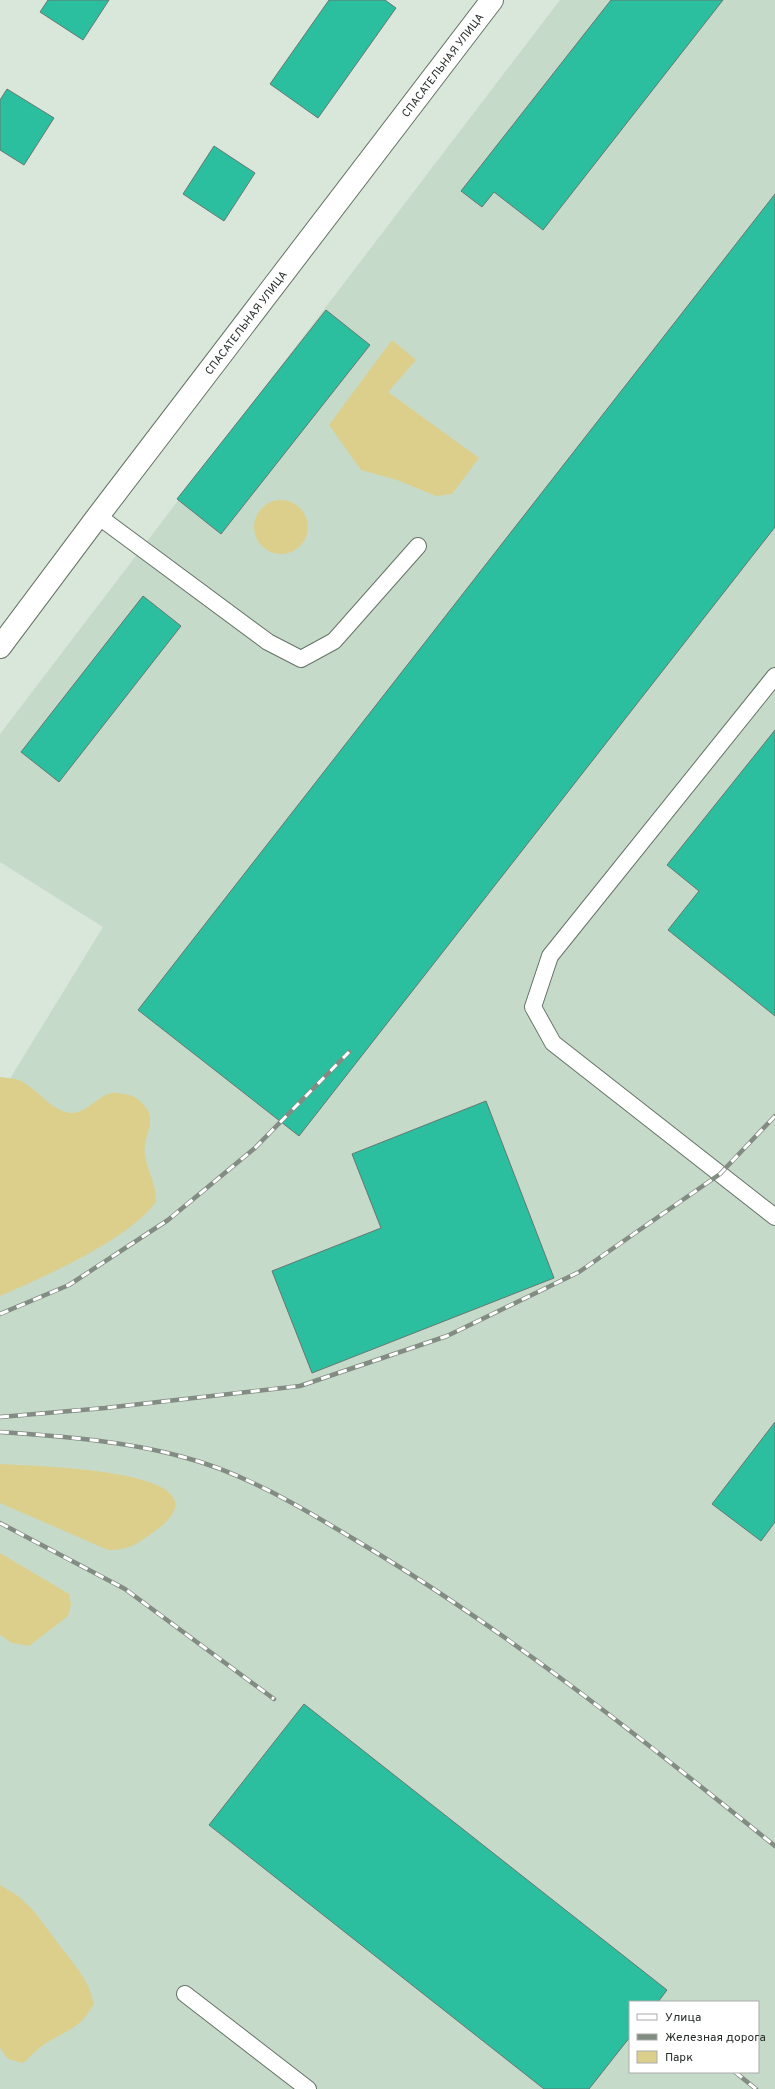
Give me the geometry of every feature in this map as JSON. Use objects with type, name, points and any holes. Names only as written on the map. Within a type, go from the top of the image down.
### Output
[{"type":"street","name":"СПАСАТЕЛЬНАЯ УЛИЦА","points":[[0,647],[98,516],[492,0]]},
{"type":"lane","points":[[98,516],[268,642],[301,659],[334,641],[418,546]]},
{"type":"lane","points":[[775,676],[550,956],[533,1007],[553,1043],[775,1217]]},
{"type":"lane","points":[[185,1994],[308,2089]]},
{"type":"shaded area","points":[[560,0],[775,0],[775,2089],[0,2089],[0,1095],[103,927],[0,862],[0,734]]},
{"type":"green space","points":[[392,340],[416,360],[388,392],[479,458],[452,494],[436,496],[397,480],[361,470],[329,425]]},
{"type":"green space","points":[[276,500],[286,500],[296,504],[304,512],[308,522],[308,532],[304,542],[296,550],[286,554],[276,554],[266,550],[258,542],[254,532],[254,522],[258,512],[266,504]]},
{"type":"green space","points":[[0,1077],[21,1081],[27,1084],[48,1102],[66,1112],[78,1112],[100,1098],[112,1093],[132,1096],[141,1102],[150,1116],[145,1144],[145,1155],[155,1188],[156,1202],[143,1216],[126,1230],[106,1243],[39,1279],[0,1296]]},
{"type":"green space","points":[[0,1464],[81,1469],[117,1474],[149,1482],[170,1493],[175,1508],[159,1528],[141,1541],[123,1549],[108,1550],[0,1503]]},
{"type":"green space","points":[[0,1553],[69,1594],[71,1604],[68,1616],[29,1646],[12,1643],[0,1635]]},
{"type":"green space","points":[[0,1885],[18,1896],[33,1910],[80,1972],[89,1988],[94,2004],[82,2020],[70,2030],[42,2046],[23,2063],[8,2059],[0,2048]]},
{"type":"building","points":[[48,0],[109,0],[83,40],[40,12]]},
{"type":"building","points":[[329,0],[385,0],[396,8],[318,118],[270,84]]},
{"type":"building","points":[[611,0],[723,0],[543,230],[494,192],[482,207],[461,191]]},
{"type":"building","points":[[7,89],[54,118],[24,165],[0,150],[0,100]]},
{"type":"building","points":[[214,146],[255,173],[224,221],[183,194]]},
{"type":"building","points":[[775,194],[775,527],[299,1136],[138,1010]]},
{"type":"building","points":[[326,310],[370,345],[221,534],[177,499]]},
{"type":"building","points":[[143,596],[181,626],[59,782],[21,752]]},
{"type":"building","points":[[775,730],[775,1016],[668,930],[699,891],[667,865]]},
{"type":"building","points":[[486,1101],[554,1278],[312,1373],[272,1271],[381,1228],[352,1154]]},
{"type":"building","points":[[775,1422],[775,1522],[761,1541],[712,1504]]},
{"type":"building","points":[[304,1704],[667,1990],[659,2001],[629,2001],[629,2038],[589,2089],[544,2089],[209,1825]]},
{"type":"railway","points":[[0,1314],[69,1285],[168,1220],[255,1148],[349,1052]]},
{"type":"railway","points":[[0,1417],[105,1408],[300,1386],[447,1336],[579,1272],[720,1174],[775,1116]]},
{"type":"railway","points":[[0,1432],[92,1440],[161,1451],[229,1472],[294,1504],[412,1575],[519,1648],[623,1725],[775,1846]]},
{"type":"railway","points":[[0,1523],[125,1589],[274,1699]]},
{"type":"railway","points":[[736,2073],[756,2089]]}]
